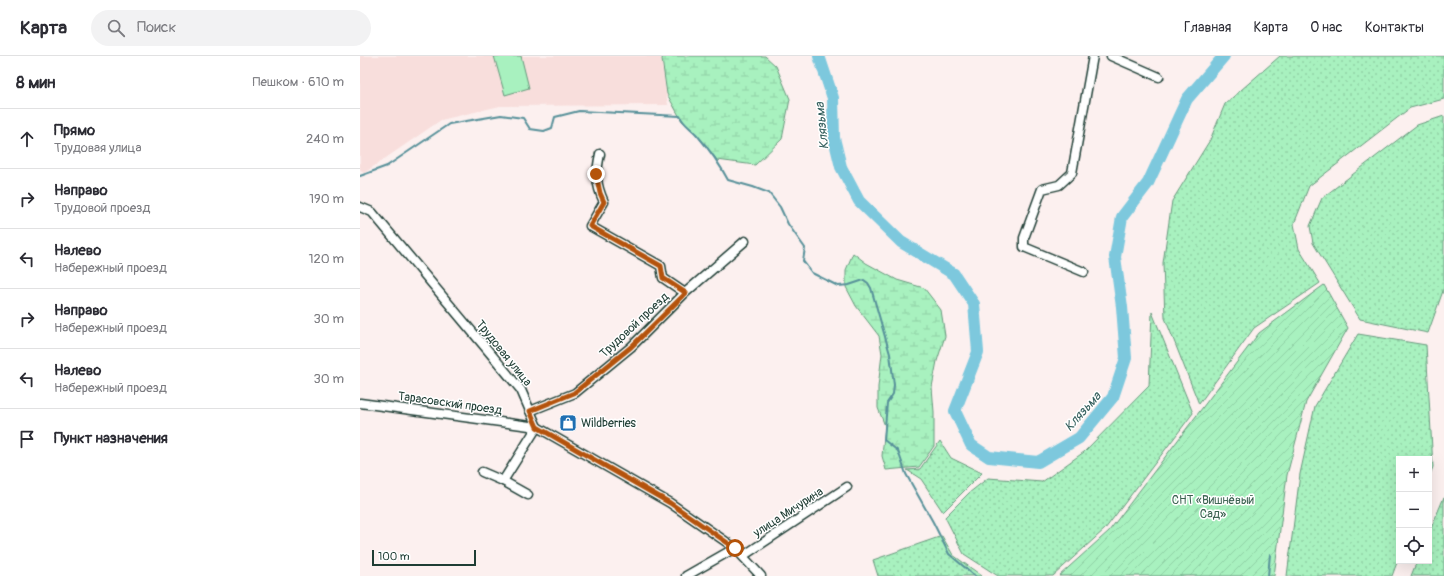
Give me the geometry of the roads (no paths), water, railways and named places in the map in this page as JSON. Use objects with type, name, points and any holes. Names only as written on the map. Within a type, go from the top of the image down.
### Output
[{"type":"street","points":[[1084,272],[1024,247],[1024,238],[1042,189],[1059,185],[1072,173],[1093,56]]},
{"type":"street","points":[[1111,56],[1159,77]]},
{"type":"street","points":[[600,154],[596,174],[600,193],[604,202],[590,226],[661,266],[663,278],[686,293]]},
{"type":"street","name":"Трудовая улица","points":[[360,208],[372,212],[521,390],[537,427]]},
{"type":"street","name":"Трудовой проезд","points":[[530,411],[574,393],[631,347],[686,293],[745,241]]},
{"type":"street","name":"Тарасовский проезд","points":[[360,403],[537,427]]},
{"type":"street","points":[[503,481],[537,427],[670,503],[735,548],[761,576]]},
{"type":"street","points":[[482,472],[503,481],[528,495]]},
{"type":"street","name":"улица Мичурина","points":[[743,556],[847,487]]},
{"type":"street","points":[[686,576],[735,548]]},
{"type":"waterway","name":"Клязьма","points":[[819,56],[833,98],[834,138],[841,167],[859,201],[901,242],[954,274],[974,304],[978,352],[955,411],[971,445],[989,457],[1038,462],[1079,438],[1113,397],[1126,358],[1122,307],[1115,257],[1122,217],[1148,183],[1187,99],[1224,56]]},
{"type":"waterway","points":[[360,176],[387,166],[449,124],[501,115],[523,118],[530,129],[544,131],[552,128],[555,117],[579,111],[680,116],[710,151],[728,180],[769,193],[780,207],[788,224],[805,248],[803,261],[812,273],[838,286],[849,285],[864,280],[868,283],[871,288],[890,354],[894,385],[893,394],[887,403],[884,440],[898,451],[906,474],[949,554],[975,576]]},
{"type":"waterway","points":[[1268,576],[1270,554]]},
{"type":"place","name":"Wildberries","points":[[568,423]]},
{"type":"park label","name":"СНТ «Вишнёвый Сад»","points":[[1213,507]]}]
